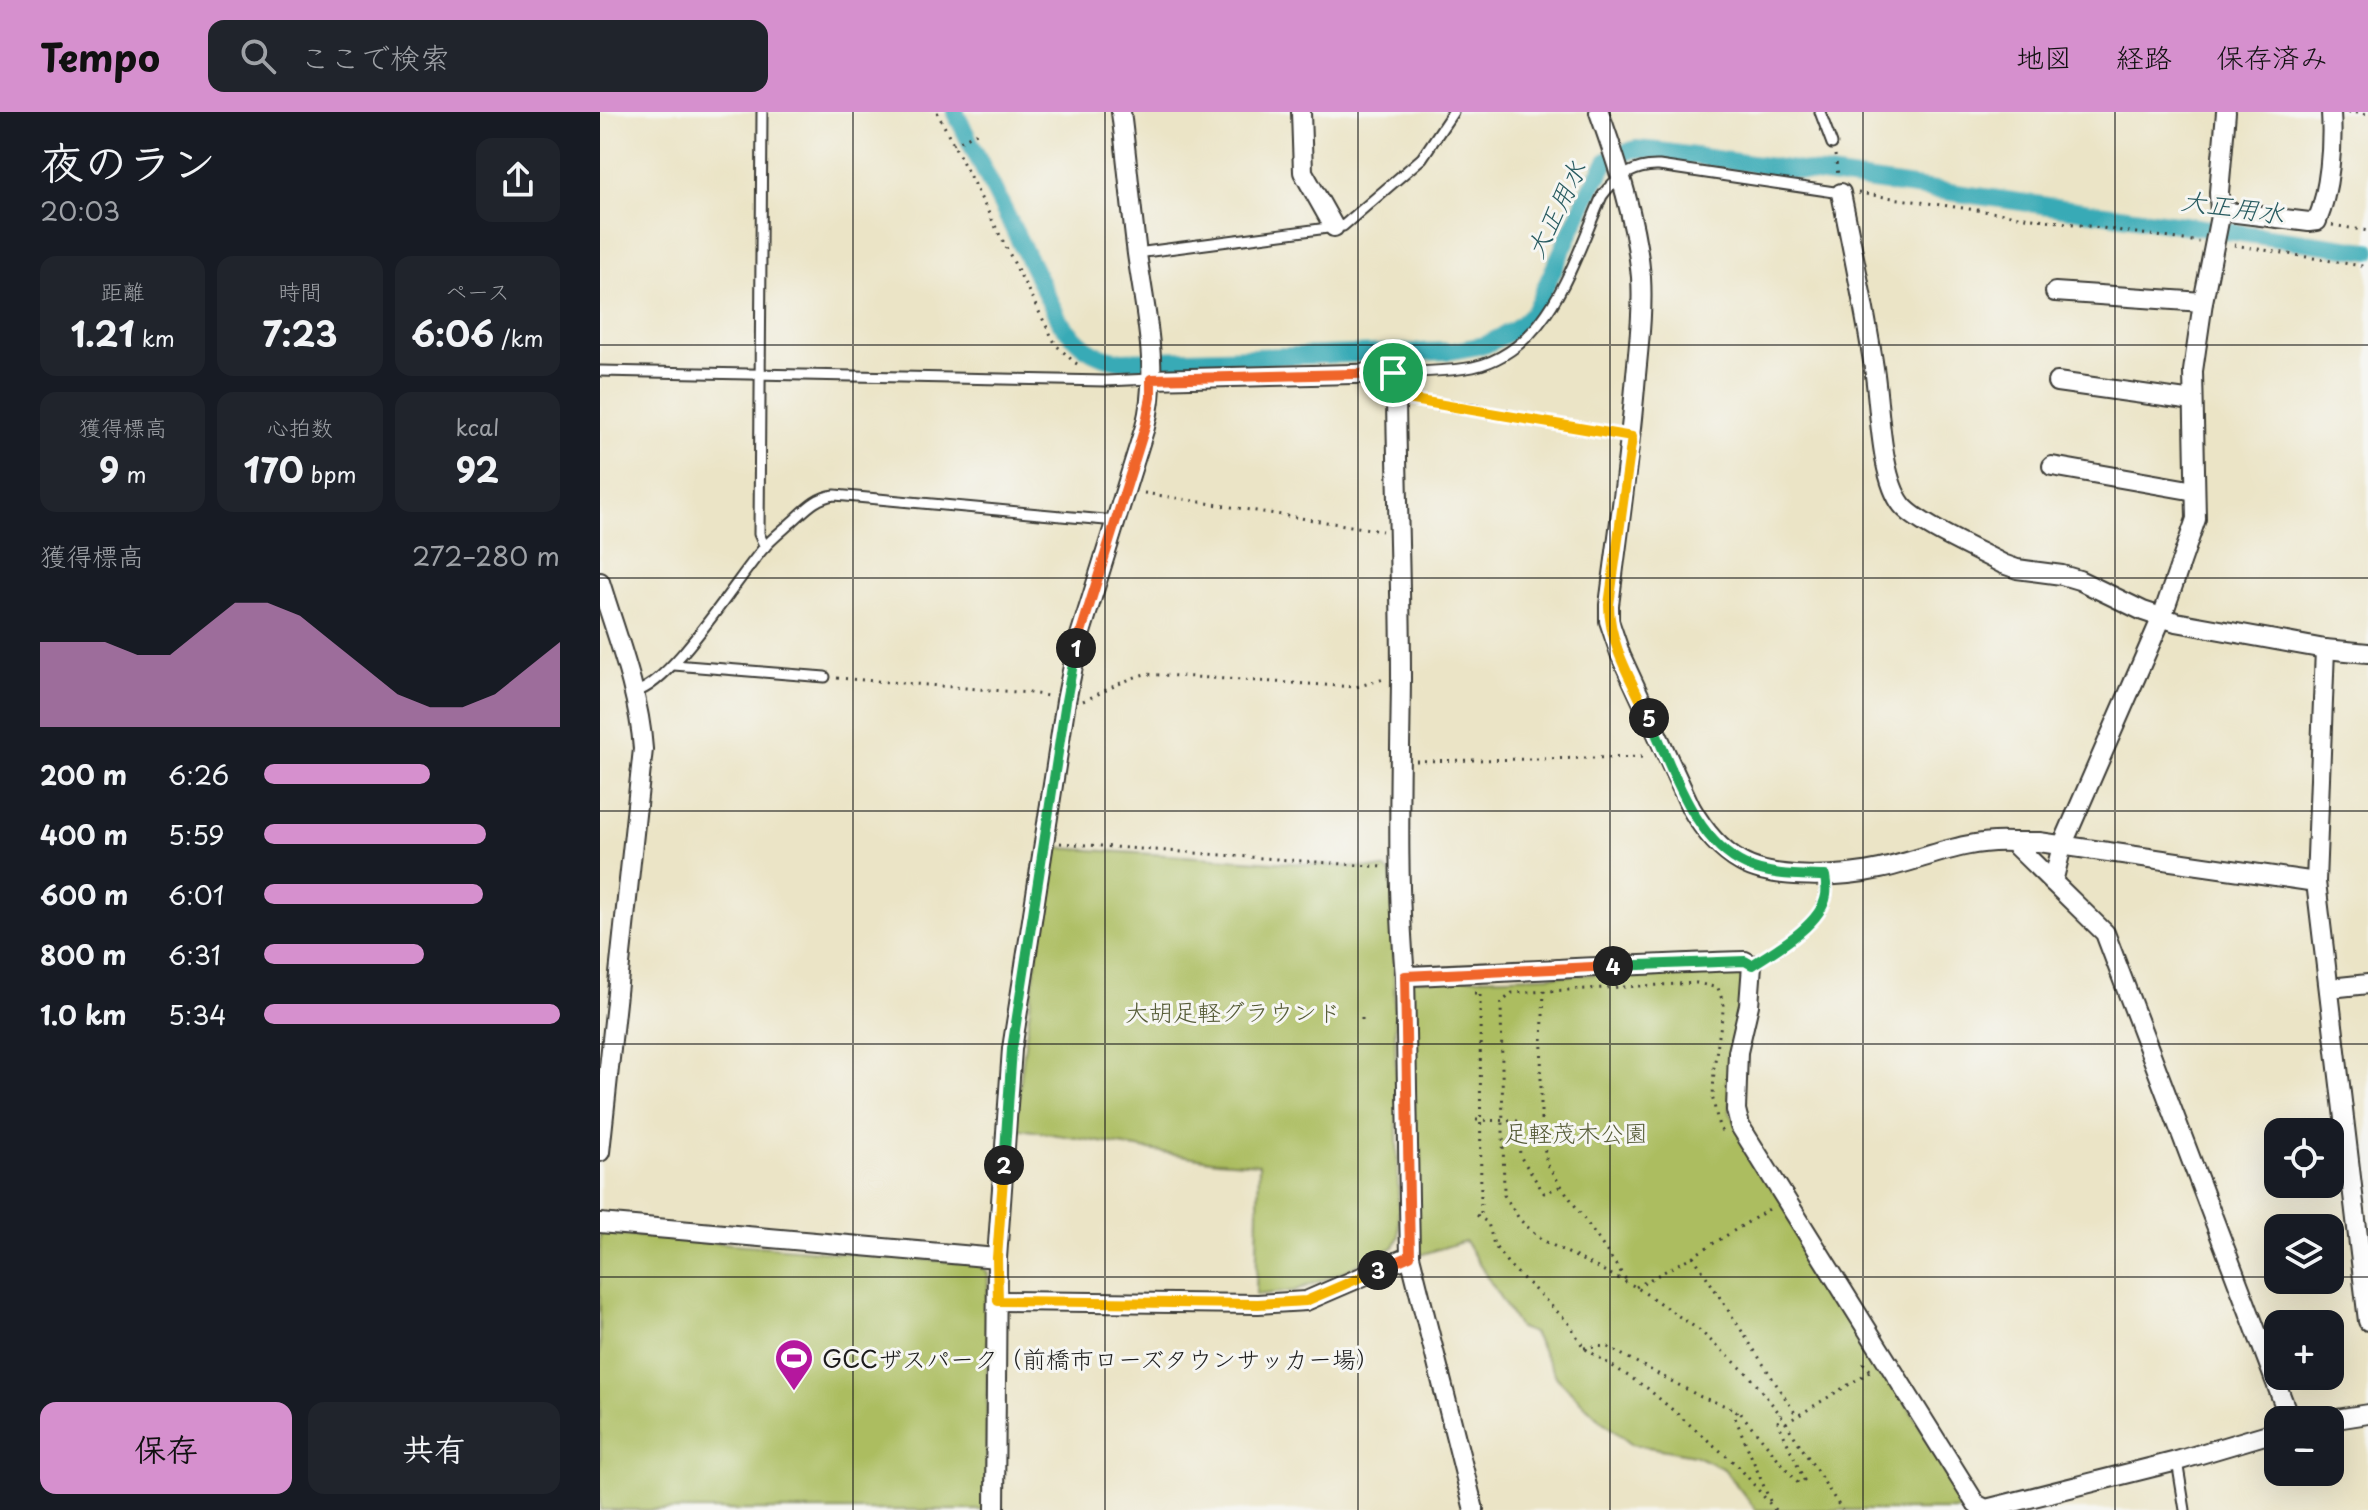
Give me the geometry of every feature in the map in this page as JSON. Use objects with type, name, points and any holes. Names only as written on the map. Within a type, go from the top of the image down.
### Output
[{"type":"street","points":[[995,1510],[997,1258],[1012,1049],[1066,701],[1078,642],[1149,412],[1151,342],[1121,112]]},
{"type":"street","points":[[1301,112],[1303,172],[1334,227]]},
{"type":"street","points":[[1599,112],[1630,211],[1641,279],[1632,437],[1609,621],[1621,656],[1700,824],[1726,852],[1749,866],[1781,873],[1825,876],[1881,869],[1978,842],[2039,842],[2316,882]]},
{"type":"street","points":[[2053,882],[2062,846],[2162,617],[2196,519],[2193,371],[2220,214],[2226,112]]},
{"type":"street","points":[[2220,214],[2317,221],[2332,140],[2331,112]]},
{"type":"street","points":[[1840,189],[1864,306],[1887,469],[1901,504],[1918,518],[2003,564],[2079,580],[2143,611],[2176,622],[2325,649],[2368,653]]},
{"type":"street","points":[[2055,292],[2203,302]]},
{"type":"street","points":[[1151,376],[1393,373],[1401,673],[1399,868],[1395,932],[1405,976],[1410,1256],[1474,1510]]},
{"type":"street","points":[[2057,382],[2193,401]]},
{"type":"street","points":[[2052,466],[2195,491]]},
{"type":"street","points":[[600,582],[635,692],[641,726],[641,774],[600,1152]]},
{"type":"street","points":[[2325,649],[2316,882],[2368,1321]]},
{"type":"street","points":[[2012,842],[2105,933],[2285,1406]]},
{"type":"street","points":[[1405,976],[1648,964],[1745,961],[1752,965],[1749,1005],[1738,1052],[1736,1110],[1740,1126],[1976,1504],[1986,1510],[2264,1435]]},
{"type":"street","points":[[2330,988],[2368,984]]},
{"type":"street","points":[[600,1223],[997,1258]]},
{"type":"street","points":[[998,1301],[1258,1304],[1306,1301],[1410,1256]]},
{"type":"street","points":[[2344,1418],[2368,1414]]},
{"type":"lane","points":[[762,112],[759,534],[765,547]]},
{"type":"lane","points":[[1137,253],[1343,226],[1422,158],[1453,112]]},
{"type":"lane","points":[[1820,112],[1832,144]]},
{"type":"lane","points":[[1393,373],[1474,367],[1518,346],[1534,332],[1558,294],[1602,196],[1620,174],[1659,166],[1840,189]]},
{"type":"lane","points":[[600,371],[1106,381],[1151,376]]},
{"type":"lane","points":[[1396,397],[1632,437]]},
{"type":"lane","points":[[635,692],[645,690],[674,665],[765,547],[824,496],[1116,521]]},
{"type":"lane","points":[[674,665],[825,677]]},
{"type":"lane","points":[[1752,965],[1795,937],[1809,923],[1826,898],[1825,876]]},
{"type":"lane","points":[[2177,1461],[2185,1510]]},
{"type":"path","points":[[937,112],[1056,345],[1074,362],[1106,381]]},
{"type":"path","points":[[2348,112],[2368,114]]},
{"type":"path","points":[[954,144],[979,132]]},
{"type":"path","points":[[1835,155],[1840,189],[1849,192],[2238,245],[2368,267]]},
{"type":"path","points":[[2317,221],[2368,231]]},
{"type":"path","points":[[1126,490],[1397,533]]},
{"type":"path","points":[[825,677],[1030,693],[1077,703],[1129,678],[1145,674],[1356,687],[1401,673]]},
{"type":"path","points":[[1400,762],[1667,755]]},
{"type":"path","points":[[1044,842],[1399,868]]},
{"type":"path","points":[[1726,1138],[1719,1127],[1713,1100],[1714,1067],[1724,1005],[1718,988],[1697,983],[1544,990],[1512,993],[1501,1003],[1504,1195],[1520,1220],[1542,1240],[1636,1287],[1709,1339],[1749,1375],[1780,1414],[1842,1510]]},
{"type":"path","points":[[1544,990],[1541,1127],[1547,1165],[1629,1284]]},
{"type":"path","points":[[1474,993],[1480,993],[1479,1217],[1488,1223],[1494,1245],[1509,1265],[1568,1322],[1584,1348],[1647,1388],[1739,1467],[1774,1508]]},
{"type":"path","points":[[1478,1120],[1518,1121],[1520,1156],[1544,1193],[1562,1186]]},
{"type":"path","points":[[1636,1287],[1771,1208],[1775,1216]]},
{"type":"path","points":[[1693,1256],[1797,1416]]},
{"type":"path","points":[[1584,1348],[1606,1346],[1701,1397],[1738,1410],[1798,1483],[1804,1480],[1778,1422],[1780,1414]]},
{"type":"path","points":[[1786,1423],[1871,1371]]},
{"type":"path","points":[[1738,1410],[1734,1415],[1774,1508]]},
{"type":"green space","name":"大胡足軽グラウンド","points":[[1059,848],[1385,869],[1392,875],[1399,1236],[1394,1247],[1294,1291],[1256,1295],[1259,1164],[1217,1161],[1014,1128],[1050,855]]},
{"type":"green space","name":"足軽茂木公園","points":[[1740,970],[1743,979],[1731,1056],[1730,1112],[1971,1510],[1756,1510],[1724,1469],[1694,1455],[1631,1444],[1598,1418],[1557,1378],[1533,1333],[1519,1328],[1465,1241],[1417,1256],[1411,980]]},
{"type":"green space","name":"GCCザスパーク（前橋市ローズタウンサッカー場）","points":[[600,1233],[979,1264],[988,1274],[986,1510],[600,1510]]},
{"type":"waterway","name":"大正用水","points":[[955,112],[1060,322],[1086,348],[1121,361],[1451,351],[1485,345],[1516,329],[1534,312],[1589,192],[1608,160],[1635,149],[2368,251]]},
{"type":"place","name":"GCCザスパーク（前橋市ローズタウンサッカー場）","points":[[794,1392]]},
{"type":"route","points":[[1393,373],[1396,397],[1632,437],[1609,605],[1612,634],[1621,656],[1700,824],[1726,852],[1749,866],[1825,876],[1826,898],[1795,937],[1752,965],[1745,961],[1648,964],[1405,976],[1410,1256],[1306,1301],[1258,1304],[998,1301],[997,1258],[1012,1049],[1066,701],[1078,642],[1149,412],[1151,379],[1393,373]]}]
